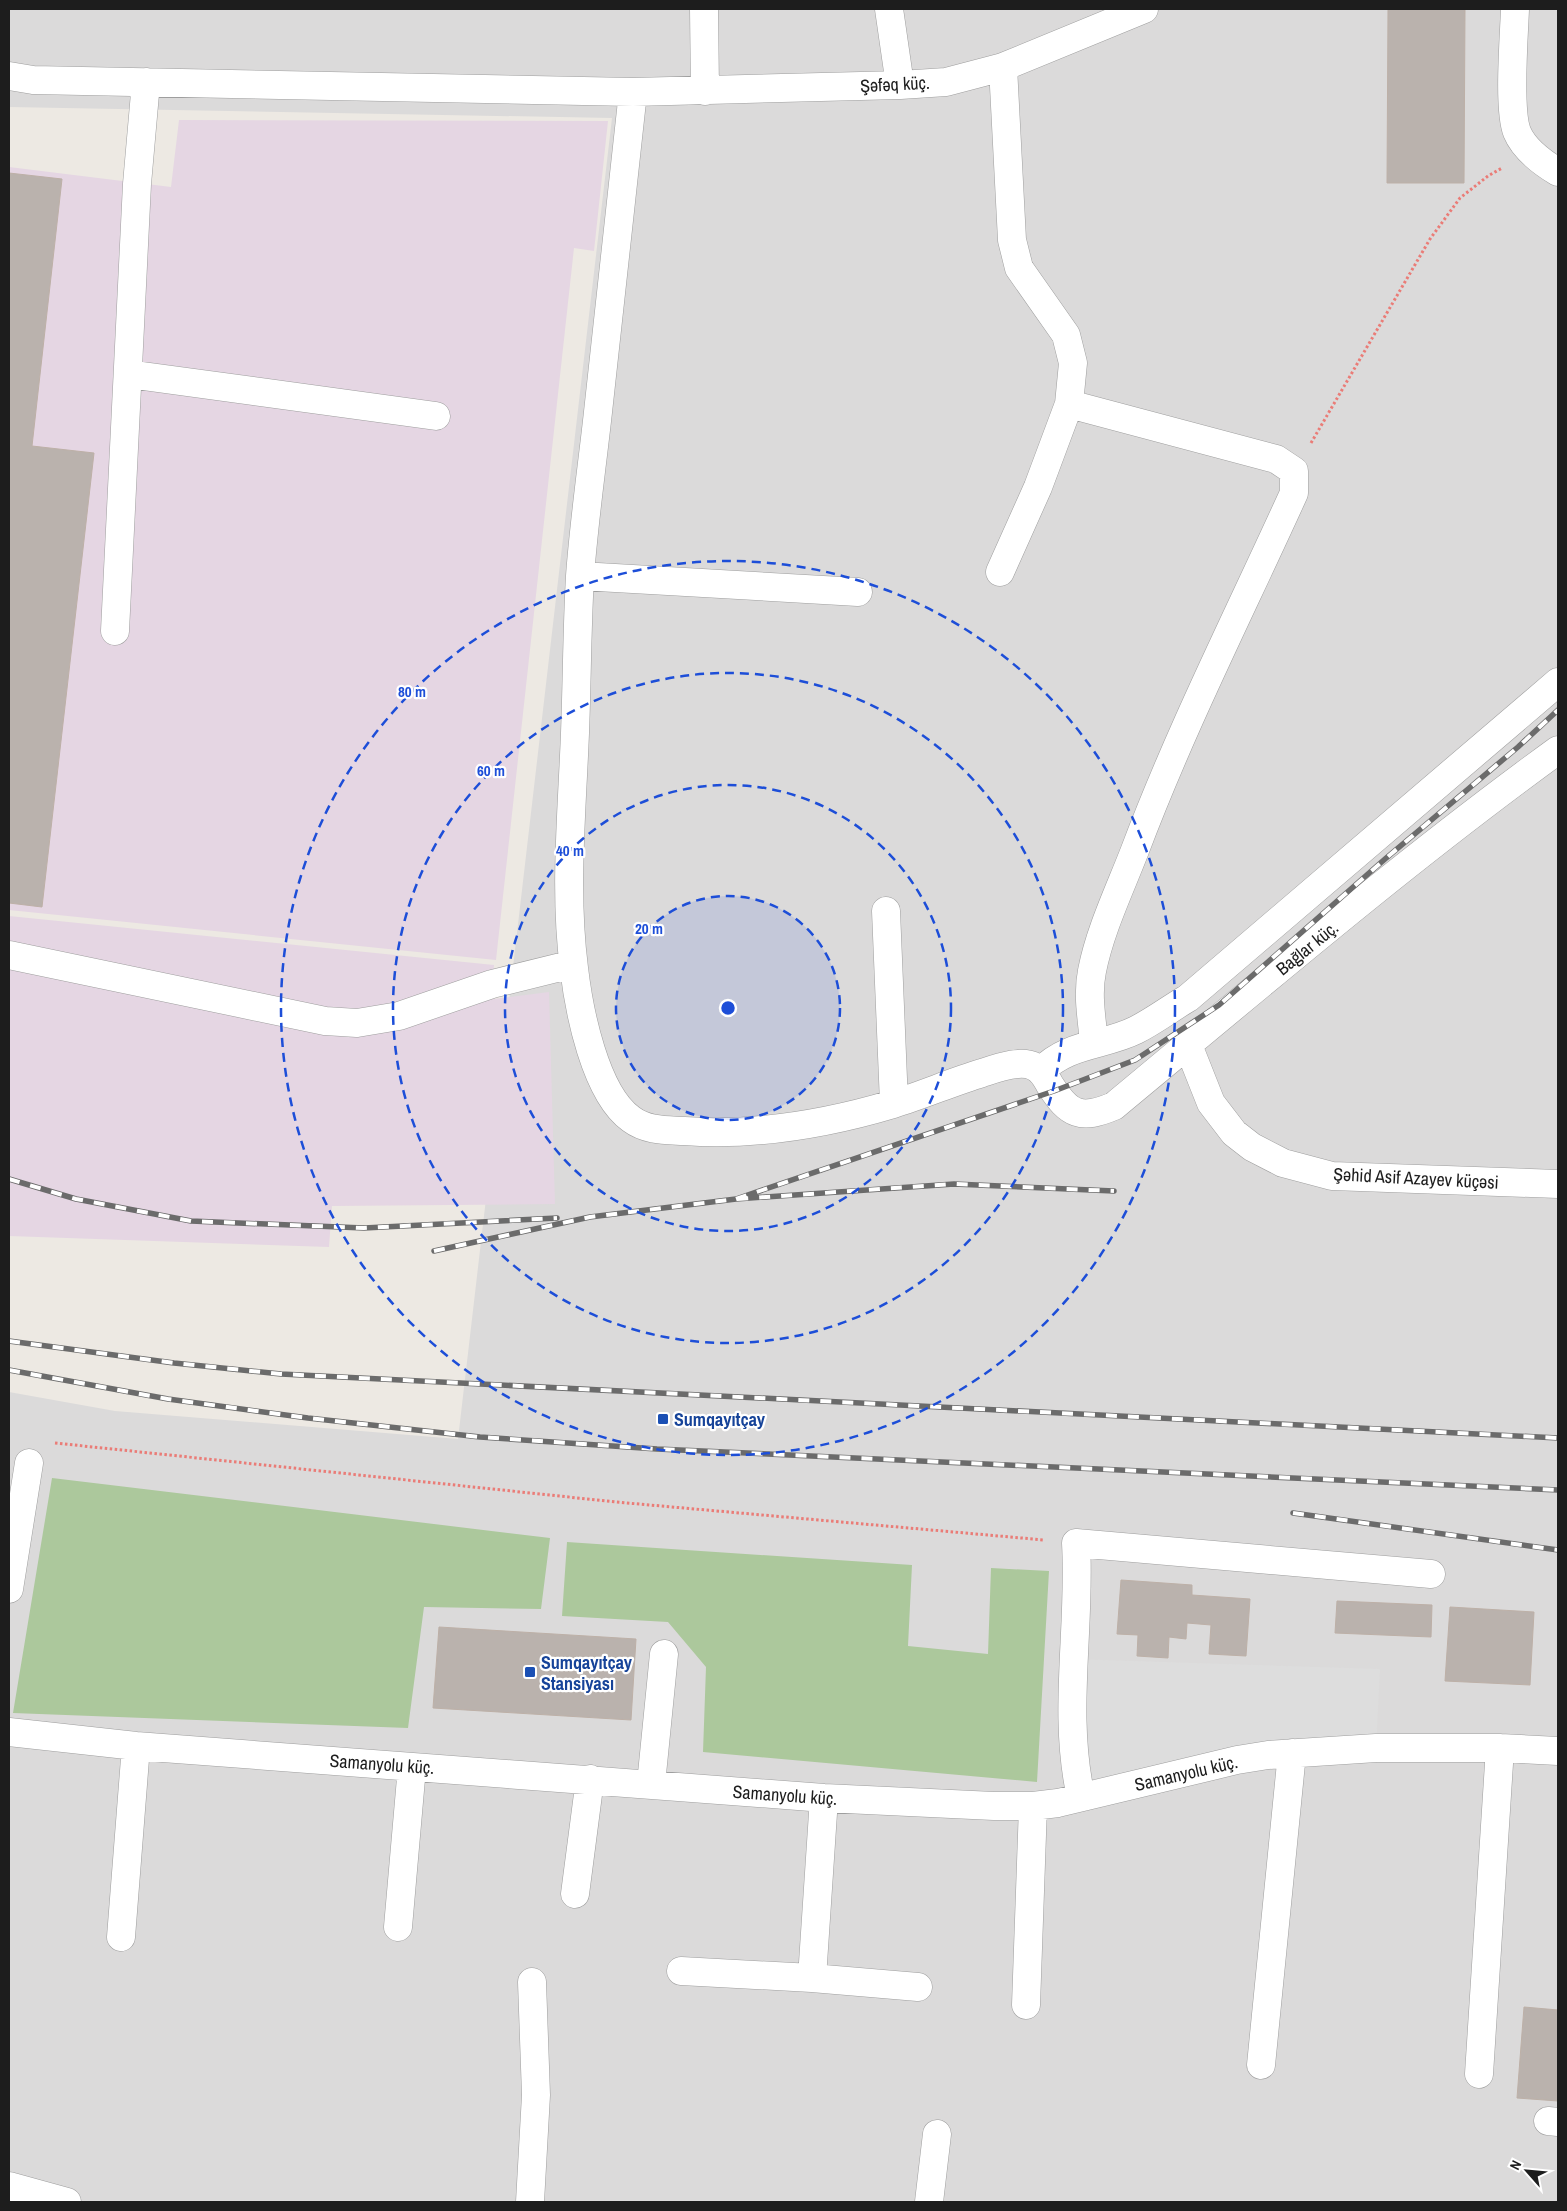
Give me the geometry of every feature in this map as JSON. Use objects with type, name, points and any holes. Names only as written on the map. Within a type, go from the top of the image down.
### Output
[{"type":"street","points":[[704,9],[705,91]]},
{"type":"street","points":[[889,9],[900,85]]},
{"type":"street","name":"Şəfəq küç.","points":[[9,76],[33,80],[633,92],[900,85],[946,82],[1003,67],[1144,9]]},
{"type":"street","points":[[1515,9],[1513,109],[1517,132],[1532,153],[1558,172]]},
{"type":"street","points":[[1000,572],[1038,487],[1069,404],[1073,363],[1066,335],[1019,268],[1012,240],[1003,67]]},
{"type":"street","points":[[115,631],[137,184],[146,82]]},
{"type":"street","points":[[633,92],[580,576],[570,880],[573,964],[579,1004],[592,1052],[603,1080],[615,1102],[631,1120],[652,1130],[713,1133],[792,1126],[842,1117],[894,1103],[984,1072],[1016,1065],[1028,1064],[1048,1081],[1053,1059],[1094,1043],[1135,1031],[1188,998],[1558,682]]},
{"type":"street","points":[[128,374],[436,416]]},
{"type":"street","points":[[1069,404],[1276,459],[1294,471],[1294,493],[1159,786],[1105,928],[1092,971],[1090,999],[1094,1043]]},
{"type":"street","points":[[580,576],[858,592]]},
{"type":"street","name":"Bağlar küç.","points":[[1048,1081],[1061,1103],[1070,1109],[1094,1114],[1114,1106],[1369,897],[1558,750]]},
{"type":"street","points":[[886,911],[894,1103]]},
{"type":"street","points":[[9,955],[325,1021],[357,1023],[398,1016],[492,984],[573,964]]},
{"type":"street","name":"Şəhid Asif Azayev küçəsi","points":[[1188,1045],[1212,1103],[1234,1133],[1252,1147],[1283,1163],[1332,1176],[1558,1184]]},
{"type":"street","points":[[9,1589],[29,1463]]},
{"type":"street","points":[[1081,1797],[1072,1743],[1072,1658],[1078,1578],[1076,1543],[1431,1574]]},
{"type":"street","points":[[651,1784],[664,1654]]},
{"type":"street","name":"Samanyolu küç.","points":[[9,1732],[136,1746],[824,1798],[994,1806],[1033,1806],[1081,1797],[1237,1760],[1292,1753],[1376,1748],[1500,1748],[1558,1751]]},
{"type":"street","points":[[121,1937],[136,1746]]},
{"type":"street","points":[[1479,2074],[1500,1748]]},
{"type":"street","points":[[1261,2065],[1292,1753]]},
{"type":"street","points":[[398,1927],[412,1767]]},
{"type":"street","points":[[575,1894],[590,1780]]},
{"type":"street","points":[[812,1978],[824,1798]]},
{"type":"street","points":[[1026,2006],[1033,1806]]},
{"type":"street","points":[[680,1971],[812,1978],[918,1987]]},
{"type":"street","points":[[530,2202],[536,2095],[532,1982]]},
{"type":"street","points":[[929,2202],[937,2134]]},
{"type":"street","points":[[9,2186],[67,2202]]},
{"type":"path","points":[[1294,471],[1430,239],[1460,198],[1488,176],[1532,153]]},
{"type":"path","points":[[29,1463],[40,1446],[58,1443],[616,1502],[1076,1543]]},
{"type":"shaded area","points":[[9,9],[1558,9],[1558,2202],[9,2202],[9,1392],[115,1411],[458,1439],[612,118],[9,107]]},
{"type":"shaded area","points":[[179,120],[608,121],[594,251],[574,248],[496,960],[9,910],[9,167],[171,187]]},
{"type":"shaded area","points":[[9,916],[494,965],[493,999],[549,992],[555,1204],[332,1206],[329,1247],[9,1236]]},
{"type":"shaded area","points":[[1072,1659],[1380,1669],[1376,1748],[1081,1797]]},
{"type":"green space","points":[[52,1478],[550,1538],[541,1609],[424,1607],[408,1728],[13,1713]]},
{"type":"green space","points":[[567,1542],[912,1565],[908,1646],[988,1654],[991,1568],[1049,1571],[1037,1782],[703,1752],[706,1667],[668,1622],[562,1616]]},
{"type":"building","points":[[1388,9],[1465,9],[1464,183],[1387,183]]},
{"type":"building","points":[[9,173],[62,179],[32,446],[94,453],[42,907],[9,903]]},
{"type":"building","points":[[1121,1580],[1192,1585],[1192,1595],[1250,1599],[1246,1656],[1209,1654],[1211,1625],[1187,1623],[1186,1639],[1169,1637],[1168,1658],[1137,1656],[1138,1635],[1117,1634]]},
{"type":"building","points":[[1337,1601],[1432,1605],[1431,1637],[1335,1633]]},
{"type":"building","points":[[1450,1607],[1534,1612],[1530,1685],[1445,1681]]},
{"type":"building","points":[[439,1627],[636,1639],[631,1720],[433,1708]]},
{"type":"building","points":[[1524,2007],[1558,2010],[1558,2101],[1517,2098]]},
{"type":"railway","points":[[736,1199],[1054,1091],[1135,1060],[1219,1005],[1385,859],[1518,747],[1558,710]]},
{"type":"railway","points":[[9,1179],[76,1199],[191,1221],[364,1228],[557,1218]]},
{"type":"railway","points":[[434,1251],[590,1217],[736,1199],[954,1184],[1114,1191]]},
{"type":"railway","points":[[9,1341],[174,1363],[281,1374],[1558,1438]]},
{"type":"railway","points":[[9,1370],[168,1399],[308,1418],[480,1437],[657,1449],[1558,1490]]},
{"type":"railway","points":[[1293,1513],[1558,1550]]},
{"type":"place","name":"Sumqayıtçay","points":[[663,1419]]},
{"type":"place","name":"Sumqayıtçay Stansiyası","points":[[530,1672]]}]
